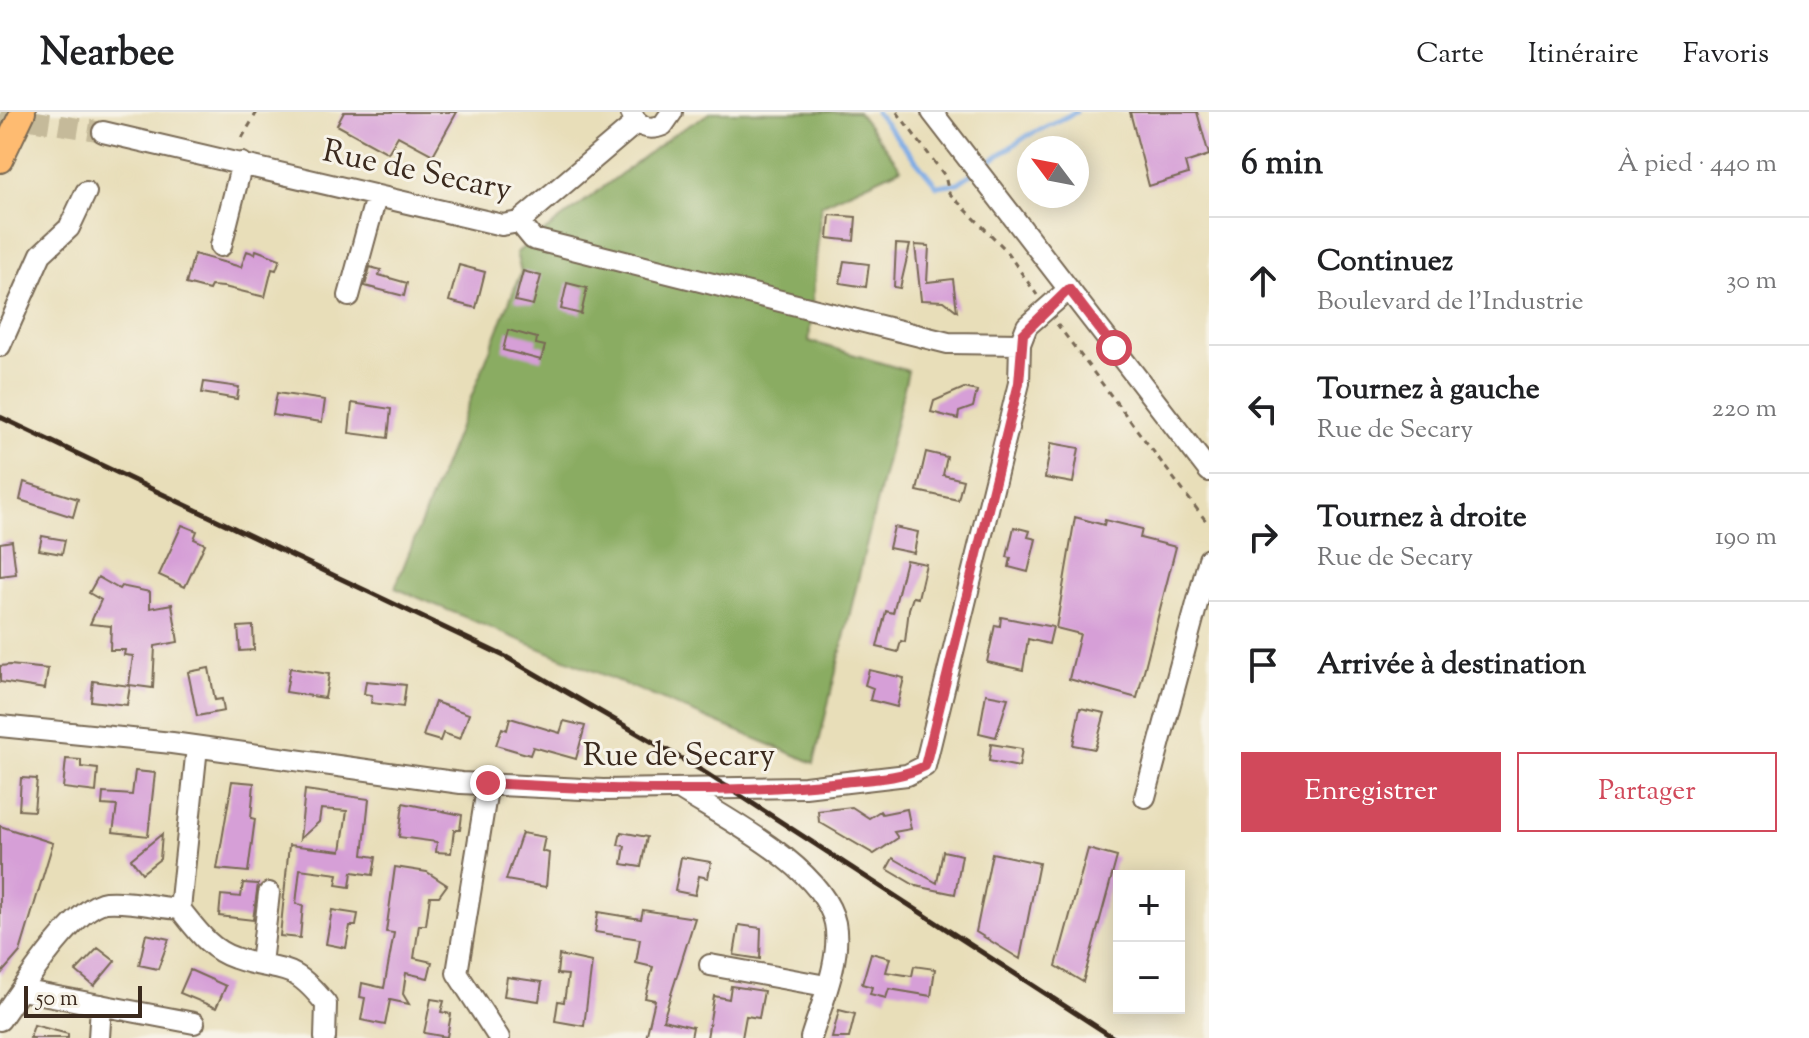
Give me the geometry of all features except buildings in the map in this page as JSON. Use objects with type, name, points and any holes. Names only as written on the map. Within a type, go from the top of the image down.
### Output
[{"type":"main road","points":[[0,160],[23,112]]},
{"type":"street","points":[[519,222],[634,117],[656,128],[668,121],[672,112]]},
{"type":"street","points":[[932,112],[1209,471]]},
{"type":"street","name":"Rue de Secary","points":[[0,726],[197,747],[352,770],[603,790],[805,787],[907,775],[925,766],[1019,383],[1020,344],[948,343],[533,239],[519,222],[488,223],[217,156],[103,132]]},
{"type":"street","points":[[221,246],[242,163]]},
{"type":"street","points":[[0,346],[41,254],[69,228],[86,192]]},
{"type":"street","points":[[349,296],[376,197]]},
{"type":"street","points":[[1020,344],[1027,326],[1069,289]]},
{"type":"street","points":[[1145,797],[1209,559]]},
{"type":"street","points":[[197,747],[180,909],[204,940],[233,958],[291,971],[306,979],[326,1004],[325,1038]]},
{"type":"street","points":[[488,783],[457,973],[499,1038]]},
{"type":"street","points":[[679,789],[793,864],[821,895],[835,923],[833,955],[811,1038]]},
{"type":"street","points":[[261,964],[269,893]]},
{"type":"street","points":[[0,1020],[87,909],[105,902],[180,909]]},
{"type":"street","points":[[710,965],[826,986]]},
{"type":"street","points":[[21,990],[194,1023]]},
{"type":"street","points":[[99,1038],[101,1005]]},
{"type":"path","points":[[242,138],[257,112]]},
{"type":"path","points":[[897,112],[945,176],[949,193],[1004,248],[1209,525]]},
{"type":"green space","points":[[712,112],[858,112],[901,168],[821,205],[809,341],[908,371],[814,763],[395,588],[521,272],[516,253],[674,134]]},
{"type":"waterway","points":[[876,112],[937,186],[958,183],[971,174]]},
{"type":"waterway","points":[[983,166],[1027,136],[1076,112]]},
{"type":"tunnel","points":[[0,115],[103,132]]},
{"type":"railway","points":[[0,417],[506,657],[701,770],[1114,1038]]},
{"type":"route","points":[[488,783],[603,790],[805,787],[907,775],[925,766],[1019,383],[1023,334],[1027,326],[1069,289],[1114,348]]}]
